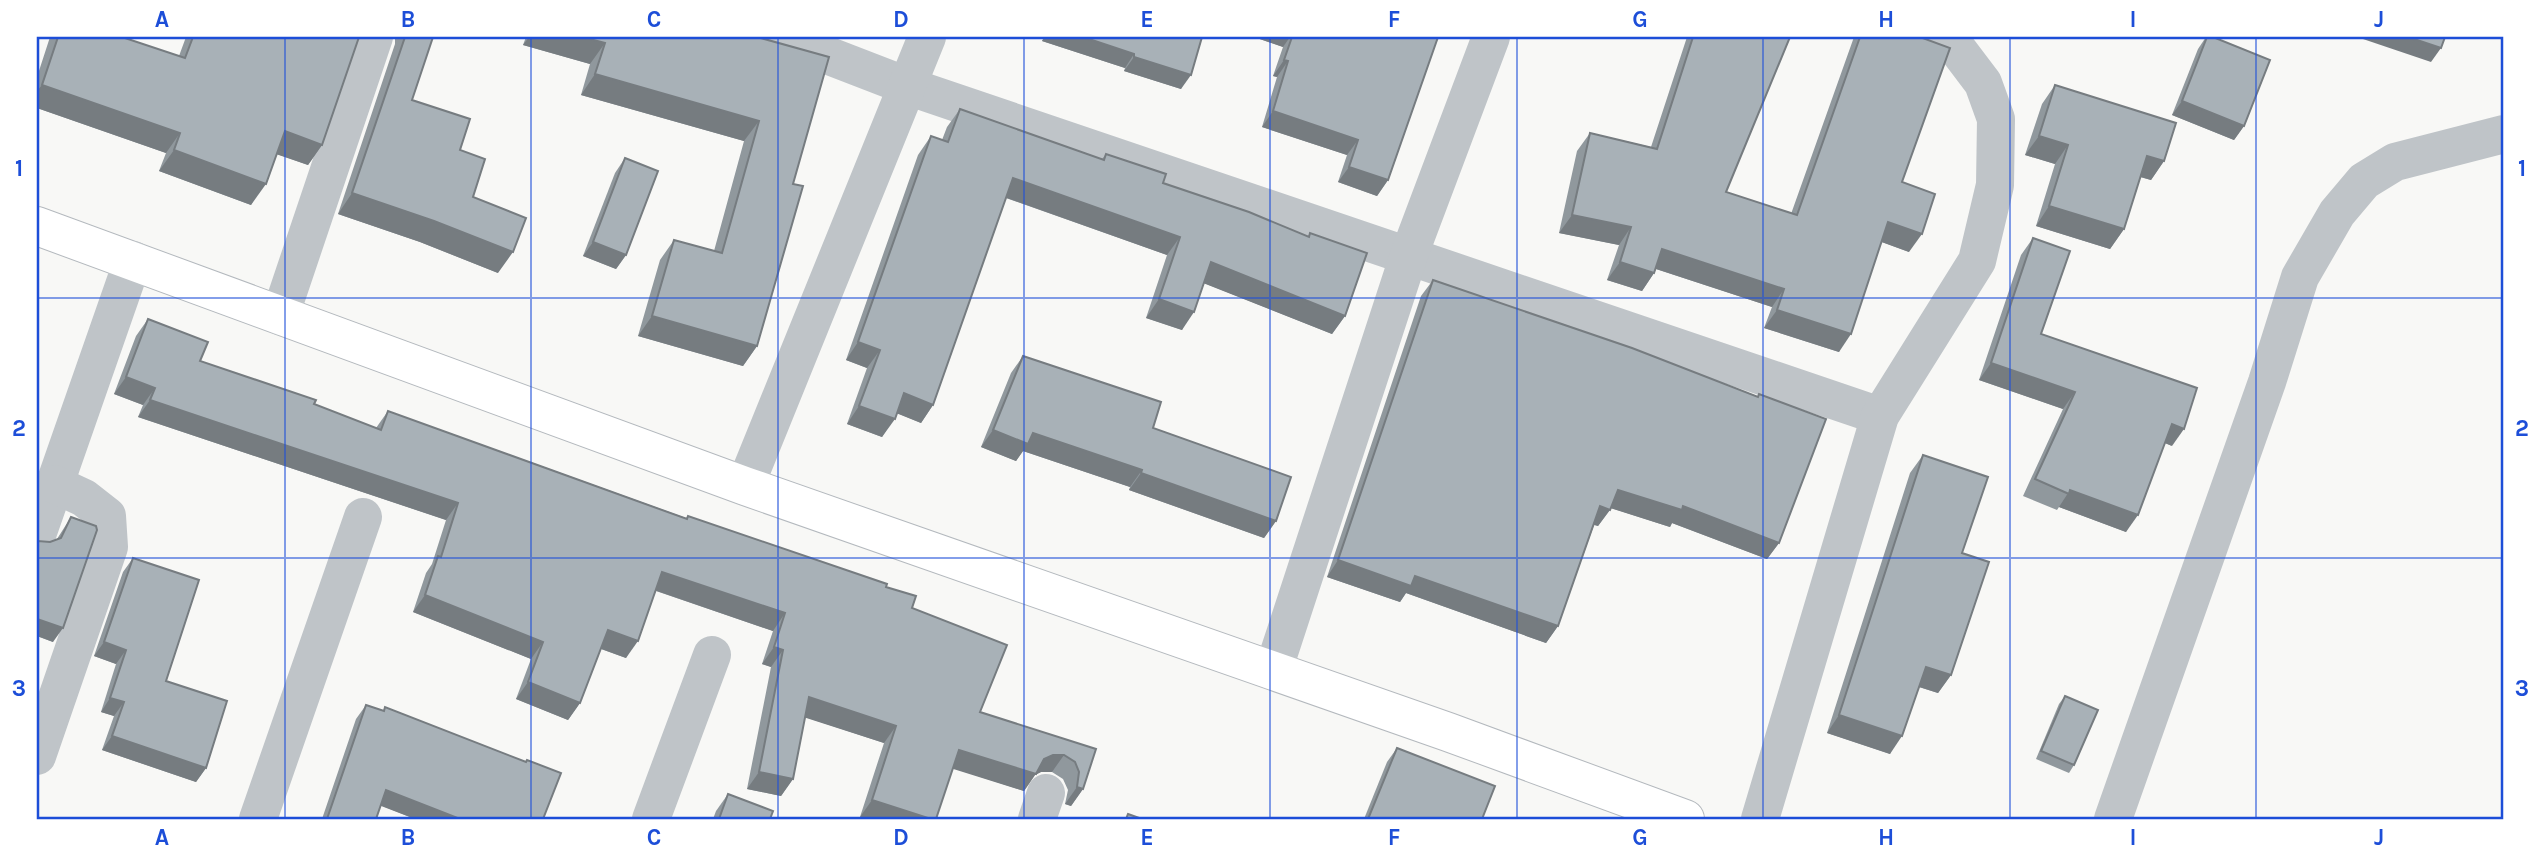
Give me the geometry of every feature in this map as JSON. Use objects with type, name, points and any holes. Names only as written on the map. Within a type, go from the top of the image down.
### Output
[{"type":"main road","points":[[37,226],[745,486],[1685,819]]},
{"type":"street","points":[[280,316],[374,37]]},
{"type":"street","points":[[780,37],[907,86],[1880,416]]},
{"type":"street","points":[[745,486],[927,37]]},
{"type":"street","points":[[1273,671],[1409,256],[1490,37]]},
{"type":"street","points":[[1760,819],[1880,416],[1977,261],[1995,185],[1996,119],[1983,83],[1945,37]]},
{"type":"street","points":[[2113,819],[2267,382],[2300,277],[2337,213],[2364,181],[2395,162],[2504,134]]},
{"type":"street","points":[[37,535],[134,260]]},
{"type":"street","points":[[37,756],[109,547],[107,516],[84,498],[54,484]]},
{"type":"street","points":[[258,819],[363,517]]},
{"type":"street","points":[[651,819],[712,655]]},
{"type":"building","points":[[58,37],[122,37],[185,58],[193,37],[359,37],[322,145],[285,131],[266,184],[174,150],[180,133],[42,85]]},
{"type":"building","points":[[405,37],[433,37],[412,100],[470,119],[460,150],[485,159],[473,197],[526,218],[513,252],[352,193]]},
{"type":"building","points":[[582,37],[757,37],[829,57],[793,184],[803,186],[757,346],[652,316],[674,240],[722,253],[759,121],[595,74],[605,43]]},
{"type":"building","points":[[1083,37],[1202,37],[1191,75]]},
{"type":"building","points":[[1292,37],[1438,37],[1388,180],[1349,167],[1358,140],[1273,111]]},
{"type":"building","points":[[1693,37],[1790,37],[1726,192],[1797,215],[1860,37],[1920,37],[1950,48],[1902,182],[1935,194],[1922,234],[1888,222],[1851,334],[1777,310],[1784,289],[1662,249],[1654,273],[1620,262],[1631,227],[1572,215],[1590,133],[1657,149]]},
{"type":"building","points":[[2207,37],[2270,60],[2244,126],[2182,101]]},
{"type":"building","points":[[2408,37],[2445,37],[2441,48]]},
{"type":"building","points":[[2055,85],[2176,123],[2164,161],[2147,156],[2124,229],[2049,206],[2068,145],[2039,136]]},
{"type":"building","points":[[960,109],[1104,160],[1106,154],[1166,174],[1163,183],[1249,212],[1309,237],[1310,233],[1367,253],[1345,316],[1211,262],[1194,312],[1159,299],[1180,237],[1013,178],[933,405],[904,393],[895,419],[859,406],[880,350],[858,342],[931,136],[948,142]]},
{"type":"building","points":[[625,158],[658,171],[626,255],[593,242]]},
{"type":"building","points":[[2033,238],[2070,251],[2041,334],[2197,388],[2184,429],[2172,424],[2138,515],[2070,490],[2069,494],[2035,479],[2075,392],[1991,363]]},
{"type":"building","points":[[1433,280],[1632,348],[1758,397],[1759,394],[1826,419],[1779,543],[1683,506],[1682,510],[1618,490],[1610,510],[1600,506],[1558,626],[1415,576],[1411,586],[1338,560]]},
{"type":"building","points":[[148,319],[208,342],[200,361],[316,400],[314,404],[381,430],[388,411],[687,519],[688,516],[916,596],[912,608],[1007,645],[980,712],[1096,749],[1083,789],[1077,787],[1079,772],[1075,762],[1064,755],[1053,755],[1044,759],[1036,774],[959,750],[936,819],[872,800],[896,726],[809,697],[793,779],[759,772],[783,650],[774,647],[785,613],[662,572],[638,641],[608,630],[580,703],[528,682],[543,642],[425,595],[438,556],[441,557],[458,503],[150,400],[155,388],[126,377]]},
{"type":"building","points":[[1023,356],[1161,402],[1153,428],[1291,477],[1276,521],[1141,473],[1142,470],[1033,433],[1028,444],[993,430]]},
{"type":"building","points":[[1923,455],[1988,477],[1962,553],[1989,562],[1951,675],[1926,667],[1902,736],[1839,715]]},
{"type":"building","points":[[71,517],[96,526],[97,530],[63,628],[37,619],[37,544],[38,541],[50,542],[61,538]]},
{"type":"building","points":[[133,558],[199,580],[166,681],[227,701],[206,768],[112,736],[124,702],[110,698],[126,650],[104,642]]},
{"type":"building","points":[[2065,696],[2098,710],[2074,765],[2041,751]]},
{"type":"building","points":[[366,705],[384,711],[385,707],[561,773],[543,819],[460,819],[386,790],[376,819],[327,819]]},
{"type":"building","points":[[1397,748],[1495,786],[1482,819],[1368,819]]},
{"type":"building","points":[[728,794],[773,811],[770,819],[719,819]]},
{"type":"building","points":[[1128,814],[1142,819],[1126,819]]}]
